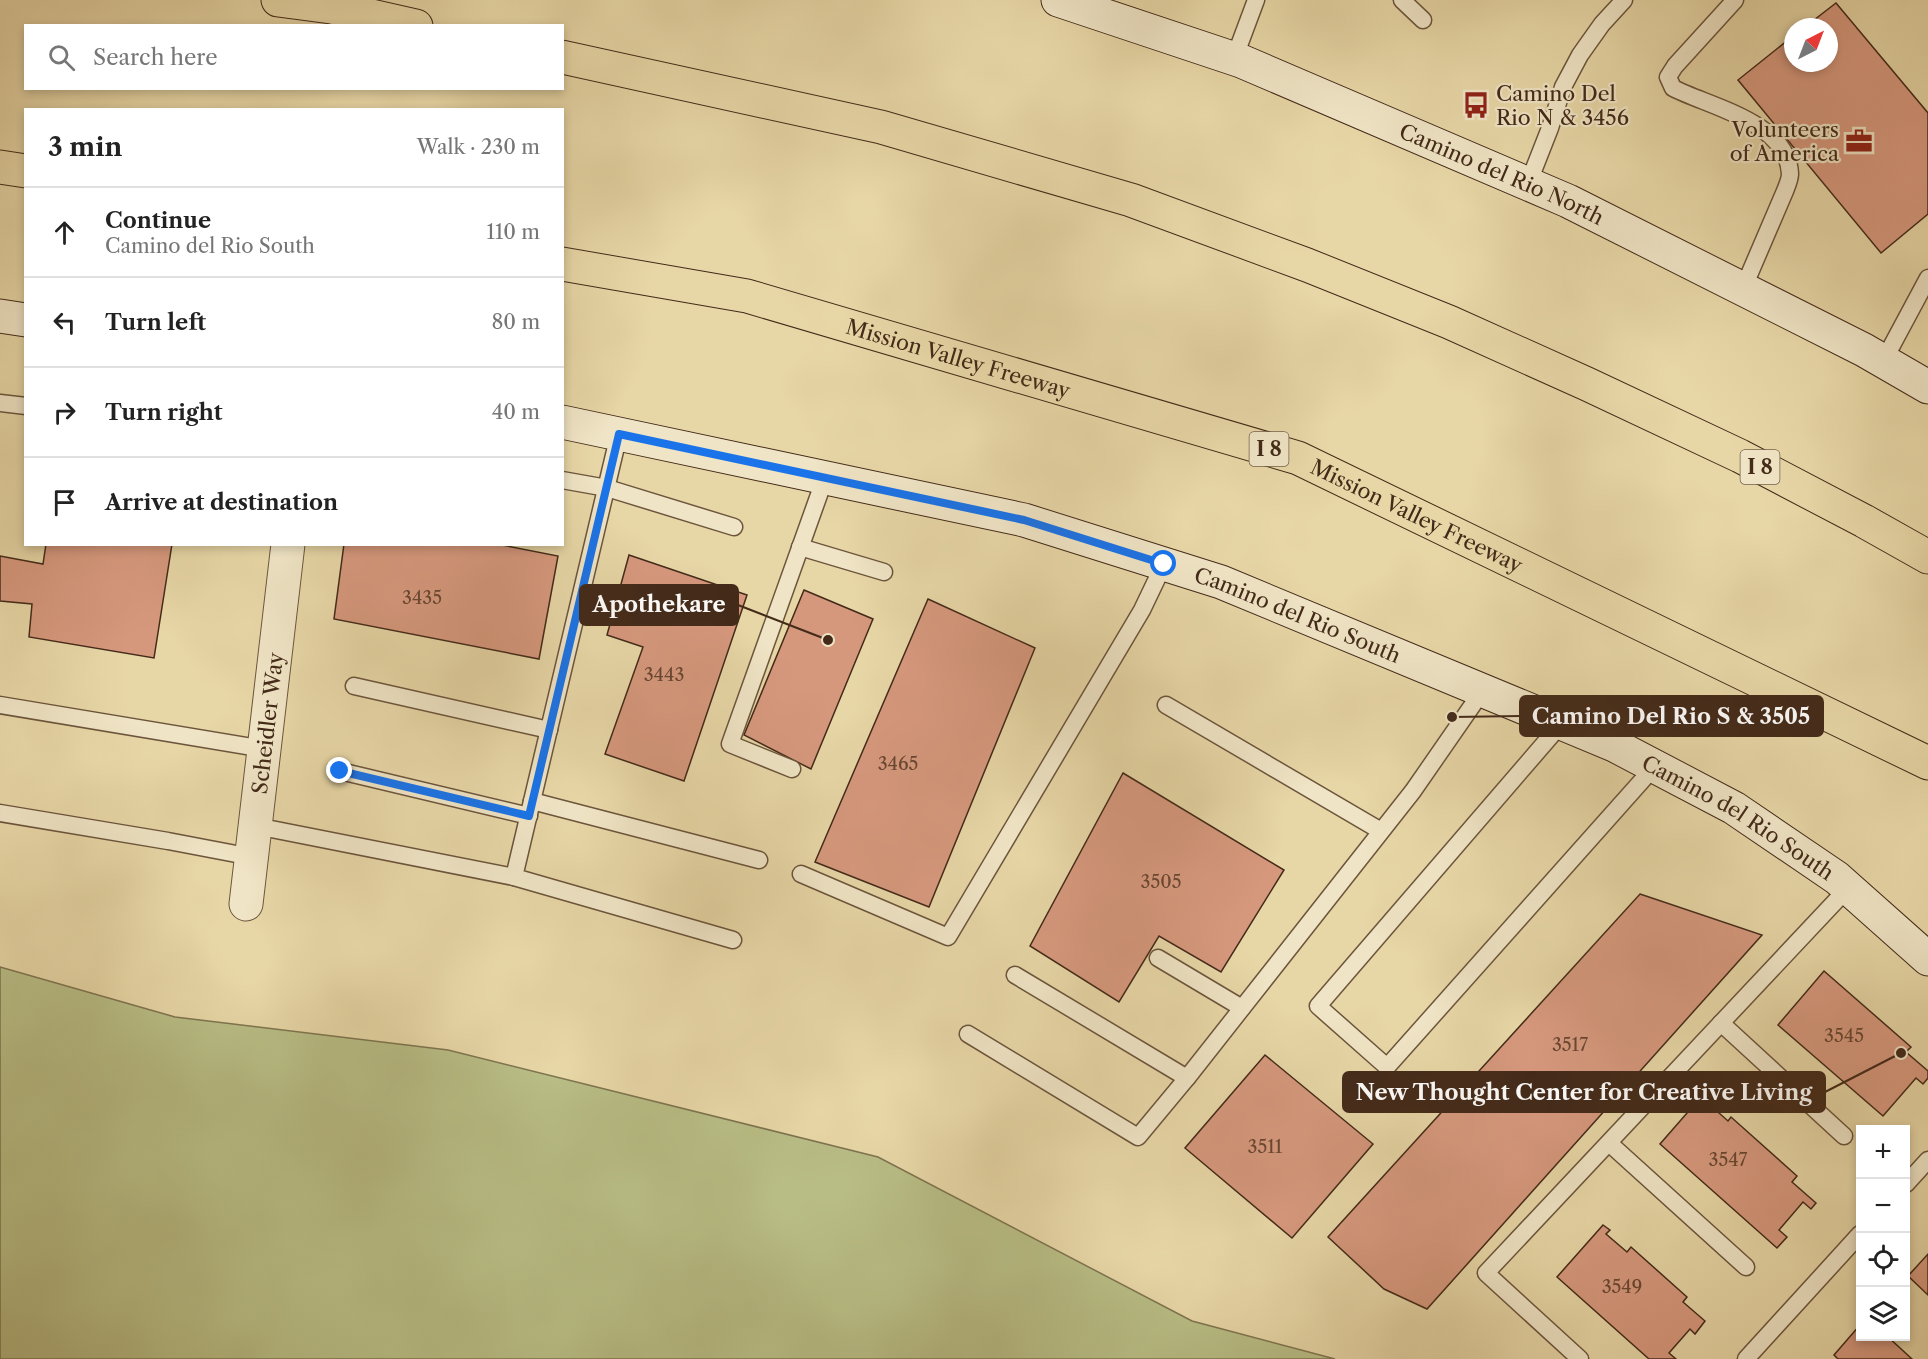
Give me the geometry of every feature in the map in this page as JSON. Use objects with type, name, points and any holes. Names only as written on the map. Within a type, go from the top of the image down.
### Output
[{"type":"highway","points":[[278,0],[331,7],[407,24]]},
{"type":"highway","name":"I 8","points":[[564,57],[881,127],[1131,200],[1340,278],[1449,322],[1555,369],[1740,456],[1928,557]]},
{"type":"highway","points":[[0,167],[24,171]]},
{"type":"highway","name":"Mission Valley Freeway","points":[[564,264],[747,296],[1298,458],[1928,763]]},
{"type":"street","name":"Camino del Rio North","points":[[1058,0],[1233,59],[1568,201],[1864,350],[1928,387]]},
{"type":"street","points":[[0,315],[24,320]]},
{"type":"street","name":"Camino del Rio South","points":[[564,422],[1024,520],[1221,582],[1614,745],[1734,808],[1837,878],[1928,959]]},
{"type":"street","name":"Scheidler Way","points":[[246,904],[288,546]]},
{"type":"lane","points":[[1233,59],[1256,0]]},
{"type":"lane","points":[[1402,0],[1423,20]]},
{"type":"lane","points":[[1528,184],[1563,87],[1580,55],[1602,24],[1624,0]]},
{"type":"lane","points":[[1735,0],[1675,66],[1668,77],[1672,88],[1755,123],[1779,143],[1786,157],[1790,174],[1785,191],[1743,289]]},
{"type":"lane","points":[[1883,362],[1928,278]]},
{"type":"lane","points":[[0,403],[24,406]]},
{"type":"lane","points":[[514,877],[619,434]]},
{"type":"lane","points":[[792,769],[730,744],[825,478]]},
{"type":"lane","points":[[564,480],[607,488],[734,527]]},
{"type":"lane","points":[[800,547],[884,572]]},
{"type":"lane","points":[[801,874],[948,937],[1142,610],[1164,564]]},
{"type":"lane","points":[[354,686],[549,730]]},
{"type":"lane","points":[[969,1034],[1138,1137],[1413,792],[1483,690]]},
{"type":"lane","points":[[0,705],[264,749]]},
{"type":"lane","points":[[1166,705],[1381,831]]},
{"type":"lane","points":[[1562,723],[1318,1006],[1387,1067],[1655,766]]},
{"type":"lane","points":[[340,771],[530,809],[759,861]]},
{"type":"lane","points":[[0,813],[168,841],[254,842],[514,877],[733,940]]},
{"type":"lane","points":[[1580,1359],[1486,1273],[1848,888]]},
{"type":"lane","points":[[1158,958],[1242,1008]]},
{"type":"lane","points":[[1015,975],[1187,1078]]},
{"type":"lane","points":[[1721,1023],[1844,1136]]},
{"type":"lane","points":[[1609,1143],[1746,1267]]},
{"type":"lane","points":[[1910,1179],[1928,1160]]},
{"type":"lane","points":[[1746,1359],[1856,1238]]},
{"type":"green space","points":[[0,967],[175,1017],[448,1050],[878,1157],[1192,1321],[1335,1359],[0,1359]]},
{"type":"building","name":"Volunteers of America","points":[[1836,3],[1928,113],[1928,214],[1881,253],[1738,80],[1784,43],[1784,72],[1838,72],[1838,18],[1817,18]]},
{"type":"building","points":[[46,546],[172,546],[154,658],[29,637],[32,604],[0,601],[0,556],[43,564]]},
{"type":"building","points":[[344,546],[507,546],[558,556],[539,659],[334,619]]},
{"type":"building","points":[[629,555],[747,595],[684,781],[605,754],[643,647],[607,635]]},
{"type":"building","points":[[804,590],[873,619],[811,769],[744,735]]},
{"type":"building","points":[[928,599],[1035,648],[929,907],[815,862]]},
{"type":"building","points":[[1123,773],[1284,870],[1221,972],[1159,936],[1119,1002],[1030,946]]},
{"type":"building","points":[[1640,894],[1762,935],[1427,1309],[1384,1289],[1328,1237]]},
{"type":"building","points":[[1824,971],[1911,1047],[1906,1052],[1928,1071],[1928,1078],[1923,1084],[1916,1078],[1883,1116],[1778,1025]]},
{"type":"building","points":[[1265,1055],[1373,1144],[1292,1238],[1185,1148]]},
{"type":"building","points":[[1701,1097],[1728,1121],[1731,1117],[1797,1176],[1792,1182],[1816,1203],[1811,1209],[1803,1202],[1779,1230],[1787,1237],[1777,1248],[1660,1144]]},
{"type":"building","points":[[1603,1225],[1610,1230],[1606,1234],[1627,1252],[1631,1247],[1687,1297],[1683,1302],[1705,1321],[1695,1334],[1690,1329],[1669,1353],[1676,1359],[1649,1359],[1557,1277]]},
{"type":"building","points":[[1928,1254],[1928,1295],[1910,1278],[1910,1274]]},
{"type":"building","points":[[1856,1330],[1856,1341],[1892,1341],[1912,1359],[1838,1359],[1834,1355]]},
{"type":"place","name":"Camino Del Rio N & 3456","points":[[1476,105]]},
{"type":"place","name":"Volunteers of America","points":[[1859,141]]},
{"type":"place","name":"Apothekare","points":[[828,640]]},
{"type":"place","name":"Camino Del Rio S & 3505","points":[[1452,717]]},
{"type":"place","name":"New Thought Center for Creative Living","points":[[1901,1053]]},
{"type":"route","points":[[340,771],[529,816],[619,434],[1024,520],[1164,564]]}]
